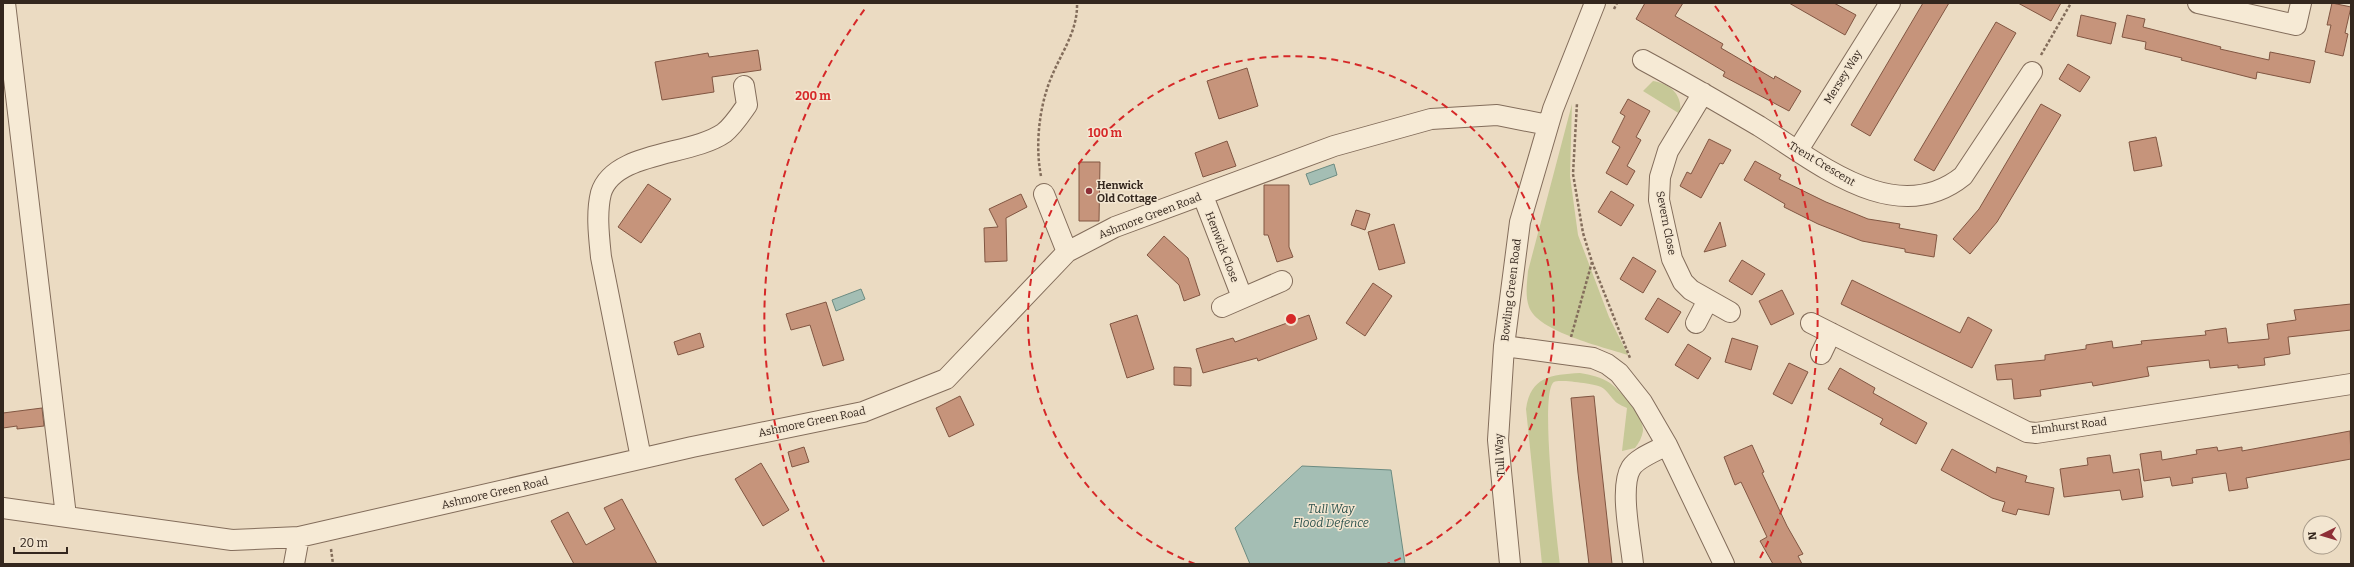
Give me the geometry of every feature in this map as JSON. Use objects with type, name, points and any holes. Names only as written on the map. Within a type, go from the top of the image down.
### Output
[{"type":"street","points":[[5,3],[66,516]]},
{"type":"street","name":"Bowling Green Road","points":[[1595,3],[1548,125],[1520,222],[1504,346],[1560,352],[1593,358],[1607,364],[1619,373],[1642,402],[1667,444],[1724,564]]},
{"type":"street","name":"Mersey Way","points":[[1798,150],[1889,3]]},
{"type":"street","points":[[2198,3],[2296,25],[2301,3]]},
{"type":"street","name":"Trent Crescent","points":[[1643,60],[1702,93],[1834,173],[1861,187],[1907,196],[1936,193],[1950,186],[1963,176],[2032,72]]},
{"type":"street","points":[[641,458],[602,257],[599,234],[602,193],[616,172],[628,165],[650,157],[704,144],[724,133],[747,105],[744,86]]},
{"type":"street","name":"Severn Close","points":[[1702,93],[1668,151],[1658,189],[1676,270],[1683,282],[1691,290],[1730,312]]},
{"type":"street","name":"Ashmore Green Road","points":[[3,508],[232,540],[299,537],[641,458],[863,412],[946,379],[1066,252],[1115,228],[1334,146],[1431,119],[1497,115],[1548,125]]},
{"type":"street","points":[[1044,194],[1066,252]]},
{"type":"street","name":"Henwick Close","points":[[1203,196],[1242,297]]},
{"type":"street","points":[[1222,307],[1242,297],[1282,281]]},
{"type":"street","points":[[1696,323],[1708,300]]},
{"type":"street","name":"Elmhurst Road","points":[[1811,323],[2027,432],[2036,433],[2351,384]]},
{"type":"street","points":[[1821,354],[1831,333]]},
{"type":"street","name":"Tull Way","points":[[1504,346],[1498,440],[1510,564]]},
{"type":"street","points":[[1633,564],[1626,494],[1629,473],[1636,463],[1667,444]]},
{"type":"street","points":[[294,564],[299,537]]},
{"type":"path","points":[[1044,194],[1040,169],[1040,120],[1051,79],[1071,37],[1077,3]]},
{"type":"path","points":[[1614,10],[1617,3]]},
{"type":"path","points":[[2032,72],[2071,3]]},
{"type":"path","points":[[1577,98],[1573,174],[1583,233],[1592,262],[1632,361]]},
{"type":"path","points":[[1560,352],[1570,341],[1592,262]]},
{"type":"green space","points":[[1653,81],[1659,82],[1670,88],[1678,96],[1680,101],[1680,114],[1643,91]]},
{"type":"green space","points":[[1572,104],[1570,176],[1578,235],[1609,317],[1628,355],[1589,343],[1558,331],[1545,324],[1535,316],[1528,303],[1528,271]]},
{"type":"green space","points":[[1580,373],[1592,375],[1607,381],[1615,387],[1626,398],[1636,412],[1640,419],[1643,431],[1635,448],[1622,451],[1627,408],[1617,403],[1607,391],[1601,387],[1577,382],[1554,382],[1550,391],[1548,411],[1550,468],[1560,564],[1542,564],[1526,409],[1532,390],[1544,379],[1560,375]]},
{"type":"water","points":[[1334,164],[1337,175],[1310,185],[1306,174]]},
{"type":"water","points":[[861,289],[865,299],[836,311],[832,300]]},
{"type":"water","name":"Tull Way Flood Defence","points":[[1302,466],[1391,470],[1405,564],[1250,564],[1235,528]]},
{"type":"building","points":[[1645,3],[1683,3],[1675,16],[1723,44],[1721,48],[1774,79],[1775,76],[1801,91],[1789,111],[1723,76],[1725,72],[1636,19]]},
{"type":"building","points":[[1789,3],[1834,3],[1856,15],[1845,35]]},
{"type":"building","points":[[1923,3],[1949,3],[1870,136],[1851,125]]},
{"type":"building","points":[[2018,3],[2061,3],[2051,21]]},
{"type":"building","points":[[2332,3],[2351,7],[2345,33],[2348,34],[2343,56],[2325,52],[2331,25],[2327,25]]},
{"type":"building","points":[[2081,15],[2116,23],[2111,44],[2077,36]]},
{"type":"building","points":[[2127,15],[2145,19],[2143,27],[2221,47],[2220,49],[2269,60],[2270,52],[2315,61],[2310,83],[2257,72],[2256,79],[2181,60],[2182,58],[2145,49],[2146,42],[2122,37]]},
{"type":"building","points":[[1996,22],[2016,33],[1934,171],[1914,160]]},
{"type":"building","points":[[758,50],[761,70],[712,77],[714,92],[662,100],[655,62],[708,53],[709,57]]},
{"type":"building","points":[[2068,64],[2090,77],[2080,92],[2059,79]]},
{"type":"building","points":[[1247,68],[1258,106],[1219,119],[1207,81]]},
{"type":"building","points":[[1628,99],[1650,111],[1636,137],[1641,140],[1627,166],[1635,171],[1627,185],[1606,173],[1620,147],[1612,142],[1625,116],[1620,113]]},
{"type":"building","points":[[2041,104],[2061,115],[1997,222],[1970,254],[1953,239],[1979,209]]},
{"type":"building","points":[[2156,137],[2162,166],[2134,171],[2129,142]]},
{"type":"building","points":[[1709,139],[1731,150],[1723,164],[1720,163],[1701,198],[1680,186],[1687,172],[1691,174]]},
{"type":"building","points":[[1227,141],[1236,166],[1203,177],[1195,153]]},
{"type":"building","points":[[1755,161],[1781,175],[1779,179],[1826,202],[1868,219],[1900,224],[1899,228],[1937,235],[1934,257],[1905,252],[1905,249],[1862,241],[1818,224],[1784,207],[1785,204],[1744,180]]},
{"type":"building","name":"Henwick Old Cottage","points":[[1079,162],[1100,162],[1099,221],[1079,221]]},
{"type":"building","points":[[648,184],[671,199],[641,243],[618,227]]},
{"type":"building","points":[[1264,185],[1289,185],[1289,247],[1293,257],[1277,262],[1268,235],[1264,235]]},
{"type":"building","points":[[1611,191],[1634,205],[1621,226],[1598,212]]},
{"type":"building","points":[[1021,194],[1027,207],[1006,218],[1007,261],[985,262],[984,228],[998,227],[989,209]]},
{"type":"building","points":[[1356,210],[1370,214],[1365,230],[1351,225]]},
{"type":"building","points":[[1720,222],[1726,246],[1704,252]]},
{"type":"building","points":[[1394,224],[1405,263],[1379,270],[1368,232]]},
{"type":"building","points":[[1164,236],[1188,258],[1200,295],[1184,301],[1179,285],[1147,255]]},
{"type":"building","points":[[1633,257],[1656,271],[1643,293],[1620,279]]},
{"type":"building","points":[[1742,260],[1765,274],[1752,295],[1729,281]]},
{"type":"building","points":[[1852,280],[1960,333],[1968,317],[1992,330],[1972,368],[1841,304]]},
{"type":"building","points":[[1373,283],[1392,296],[1365,336],[1346,323]]},
{"type":"building","points":[[1782,290],[1794,314],[1771,325],[1759,301]]},
{"type":"building","points":[[1658,298],[1681,312],[1668,333],[1645,319]]},
{"type":"building","points":[[826,302],[844,360],[823,366],[810,325],[791,330],[786,314]]},
{"type":"building","points":[[2351,304],[2351,330],[2288,337],[2290,354],[2264,358],[2265,365],[2238,368],[2238,365],[2210,368],[2209,360],[2147,367],[2149,376],[2093,386],[2092,382],[2040,390],[2041,396],[2014,399],[2012,379],[1997,380],[1995,365],[2045,360],[2045,355],[2086,349],[2086,345],[2112,341],[2113,348],[2142,344],[2141,341],[2206,335],[2205,331],[2226,328],[2228,343],[2269,339],[2267,324],[2296,320],[2294,310]]},
{"type":"building","points":[[1137,315],[1154,369],[1127,378],[1110,324]]},
{"type":"building","points":[[1309,315],[1317,339],[1258,361],[1257,358],[1203,373],[1196,349],[1233,338],[1235,342]]},
{"type":"building","points":[[700,333],[704,347],[678,355],[674,342]]},
{"type":"building","points":[[1732,338],[1758,346],[1751,370],[1725,362]]},
{"type":"building","points":[[1688,344],[1711,358],[1698,379],[1675,365]]},
{"type":"building","points":[[1789,363],[1808,372],[1792,404],[1773,394]]},
{"type":"building","points":[[1174,367],[1191,368],[1191,386],[1174,385]]},
{"type":"building","points":[[1840,368],[1875,388],[1873,393],[1927,423],[1916,444],[1880,424],[1883,419],[1828,389]]},
{"type":"building","points":[[960,396],[974,425],[949,437],[936,408]]},
{"type":"building","points":[[1594,396],[1612,564],[1589,564],[1578,473],[1571,398]]},
{"type":"building","points":[[42,408],[44,426],[17,429],[17,426],[3,428],[3,413]]},
{"type":"building","points":[[2350,431],[2351,459],[2246,478],[2248,488],[2229,491],[2226,473],[2192,478],[2193,483],[2172,486],[2170,477],[2144,481],[2140,454],[2161,451],[2162,460],[2197,454],[2196,450],[2217,447],[2218,451],[2242,447],[2242,451]]},
{"type":"building","points":[[1752,445],[1764,472],[1762,473],[1787,526],[1803,554],[1798,556],[1802,564],[1773,564],[1760,541],[1767,537],[1741,482],[1735,485],[1724,457]]},
{"type":"building","points":[[804,447],[809,462],[792,467],[788,452]]},
{"type":"building","points":[[1952,449],[1996,473],[1997,467],[2027,476],[2025,482],[2054,488],[2049,515],[2018,509],[2016,515],[2002,511],[2005,502],[1992,498],[1941,470]]},
{"type":"building","points":[[2110,455],[2113,473],[2139,469],[2143,497],[2122,500],[2120,490],[2064,497],[2060,469],[2088,465],[2087,458]]},
{"type":"building","points":[[761,463],[789,510],[763,526],[735,479]]},
{"type":"building","points":[[622,499],[657,564],[574,564],[551,521],[568,512],[586,545],[615,529],[604,508]]},
{"type":"place","name":"Henwick Old Cottage","points":[[1089,191]]}]
